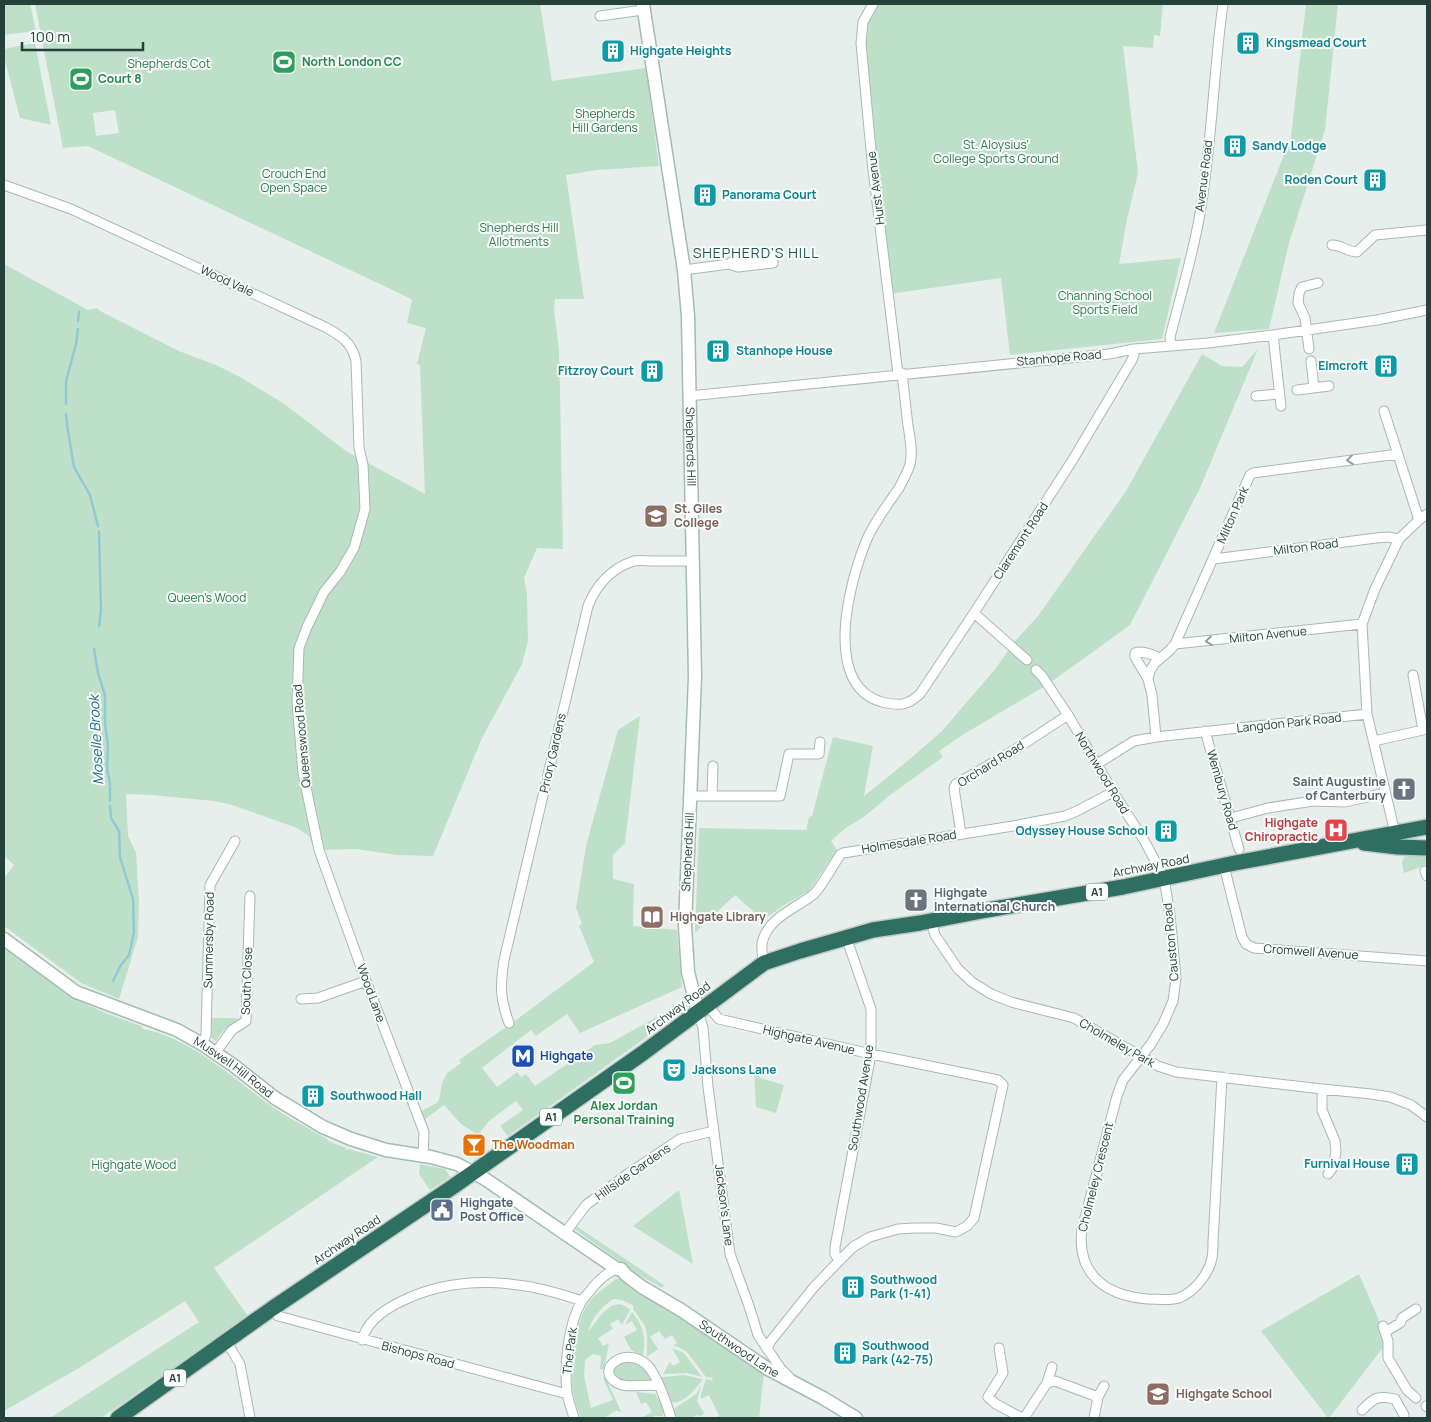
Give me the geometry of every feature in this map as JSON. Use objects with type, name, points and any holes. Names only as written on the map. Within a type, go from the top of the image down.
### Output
[{"type":"highway","name":"Archway Road","points":[[118,1418],[273,1308],[473,1172],[643,1053],[764,963],[800,950],[873,930],[1123,888],[1164,878],[1427,827]]},
{"type":"highway","name":"Archway Road","points":[[1350,842],[1427,848]]},
{"type":"street","name":"Hurst Avenue","points":[[873,4],[863,22],[861,44],[872,161],[911,450],[910,465],[905,478],[868,538],[860,558],[848,603],[845,628],[846,652],[851,675],[856,685],[874,700],[883,702]]},
{"type":"street","name":"Avenue Road","points":[[1171,345],[1170,337],[1199,219],[1223,4]]},
{"type":"street","points":[[600,16],[643,7]]},
{"type":"street","name":"Shepherds Hill","points":[[643,7],[684,270],[689,344],[695,677],[685,932],[688,972],[702,1009]]},
{"type":"street","name":"Wood Vale","points":[[4,185],[71,209],[338,334],[352,346],[356,361],[359,448]]},
{"type":"street","points":[[1332,245],[1339,245],[1348,251],[1357,252],[1375,235],[1427,230]]},
{"type":"street","points":[[684,270],[729,264]]},
{"type":"street","points":[[1309,350],[1305,318],[1298,303],[1299,293],[1302,287],[1318,284]]},
{"type":"street","name":"Stanhope Road","points":[[689,396],[1109,354],[1171,345],[1208,343],[1377,320],[1427,310]]},
{"type":"street","points":[[1273,335],[1281,406]]},
{"type":"street","name":"Claremont Road","points":[[883,702],[906,704],[920,694],[1072,461],[1132,360],[1134,349]]},
{"type":"street","points":[[1311,361],[1314,388]]},
{"type":"street","points":[[1297,390],[1329,386]]},
{"type":"street","points":[[1256,396],[1279,394]]},
{"type":"street","points":[[1384,411],[1419,520]]},
{"type":"street","name":"Queenswood Road","points":[[315,831],[303,773],[297,702],[299,648],[324,592],[340,572],[358,537],[365,509],[363,465],[359,448]]},
{"type":"street","name":"Milton Park","points":[[1148,679],[1154,663],[1175,644],[1250,475],[1253,473],[1398,454]]},
{"type":"street","points":[[1395,833],[1367,714],[1362,624],[1375,588],[1399,539],[1427,514]]},
{"type":"street","name":"Milton Road","points":[[1214,558],[1376,538],[1399,539]]},
{"type":"street","name":"Priory Gardens","points":[[508,1023],[503,1008],[500,981],[504,960],[588,606],[592,596],[609,575],[635,561],[693,561]]},
{"type":"street","points":[[974,613],[1027,660]]},
{"type":"street","name":"Milton Avenue","points":[[1175,644],[1362,624]]},
{"type":"street","points":[[1156,737],[1152,695],[1148,679],[1135,657],[1135,653],[1138,651],[1160,658]]},
{"type":"street","name":"Northwood Road","points":[[1036,670],[1068,716],[1144,840],[1164,878]]},
{"type":"street","points":[[1374,741],[1422,730],[1414,675]]},
{"type":"street","name":"Langdon Park Road","points":[[1097,764],[1134,741],[1205,731],[1367,714]]},
{"type":"street","name":"Orchard Road","points":[[961,834],[954,788],[956,784],[1068,716]]},
{"type":"street","name":"Wembury Road","points":[[1205,731],[1239,849]]},
{"type":"street","points":[[691,796],[780,796],[790,754],[819,754],[820,742]]},
{"type":"street","points":[[712,796],[713,766]]},
{"type":"street","name":"Holmesdale Road","points":[[764,963],[762,946],[770,927],[777,919],[815,893],[843,853],[1066,816],[1113,792]]},
{"type":"street","points":[[1231,818],[1268,808],[1313,801],[1345,802],[1385,793]]},
{"type":"street","name":"Wood Lane","points":[[315,831],[319,850],[366,981],[424,1132],[423,1156]]},
{"type":"street","name":"Summersby Road","points":[[202,1044],[206,1035],[210,885],[235,841]]},
{"type":"street","name":"Cromwell Avenue","points":[[1224,866],[1242,937],[1246,944],[1254,948],[1427,962]]},
{"type":"street","name":"Causton Road","points":[[1142,1057],[1163,1024],[1173,1001],[1176,978],[1164,878]]},
{"type":"street","name":"South Close","points":[[216,1052],[232,1030],[246,1021],[250,896]]},
{"type":"street","name":"Cholmeley Park","points":[[931,921],[935,935],[958,969],[978,986],[991,994],[1011,1002],[1074,1018],[1158,1066],[1176,1072],[1390,1097],[1411,1105],[1427,1117]]},
{"type":"street","name":"Southwood Avenue","points":[[839,1261],[834,1247],[871,1054],[871,1009],[846,937]]},
{"type":"street","name":"Muswell Hill Road","points":[[4,939],[71,989],[178,1030],[216,1052],[275,1098],[323,1127],[351,1139],[386,1150],[457,1164],[473,1172]]},
{"type":"street","points":[[301,999],[318,998],[366,981]]},
{"type":"street","name":"Highgate Avenue","points":[[702,1009],[718,1019],[871,1054],[998,1080],[1003,1085],[974,1218],[967,1226],[956,1232],[936,1228],[915,1228],[881,1233],[853,1247],[839,1261]]},
{"type":"street","name":"Jackson's Lane","points":[[702,1009],[708,1086],[730,1254],[758,1335],[781,1368],[795,1382]]},
{"type":"street","name":"Cholmeley Crescent","points":[[1142,1057],[1123,1080],[1117,1096],[1081,1239],[1083,1256],[1092,1274],[1100,1283],[1113,1292],[1132,1298],[1177,1298],[1191,1290],[1207,1271],[1212,1258],[1214,1242],[1222,1077]]},
{"type":"street","points":[[1322,1089],[1322,1110],[1335,1141],[1336,1152],[1333,1167],[1328,1174]]},
{"type":"street","name":"Hillside Gardens","points":[[565,1233],[586,1204],[629,1173],[680,1139],[714,1131]]},
{"type":"street","name":"Southwood Lane","points":[[473,1172],[488,1180],[642,1286],[768,1369],[795,1382],[856,1418]]},
{"type":"street","points":[[767,1349],[770,1342],[804,1300],[839,1261]]},
{"type":"street","name":"The Park","points":[[574,1418],[567,1394],[566,1372],[572,1327],[582,1301],[593,1288],[609,1271],[622,1272]]},
{"type":"street","points":[[362,1340],[367,1328],[393,1305],[435,1288],[455,1284],[482,1282],[511,1283],[556,1292],[582,1301]]},
{"type":"street","name":"Bishops Road","points":[[273,1308],[278,1316],[282,1318],[567,1394]]},
{"type":"street","points":[[1416,1309],[1402,1318],[1400,1323],[1384,1329],[1388,1341],[1388,1358],[1407,1390],[1416,1398]]},
{"type":"street","points":[[226,1341],[240,1364],[250,1418]]},
{"type":"street","points":[[998,1348],[1003,1373],[988,1397],[996,1404],[1023,1418],[1047,1383],[1052,1367]]},
{"type":"street","points":[[659,1386],[621,1384],[612,1379],[610,1366],[612,1362],[620,1358],[637,1360],[647,1365],[655,1377],[659,1386],[671,1418]]},
{"type":"street","points":[[1047,1383],[1055,1381],[1098,1397]]},
{"type":"street","points":[[1094,1418],[1098,1397],[1104,1386]]},
{"type":"street","points":[[1362,1410],[1373,1400],[1381,1396],[1395,1399],[1404,1415]]},
{"type":"green space","points":[[4,4],[30,4],[36,31],[4,35]]},
{"type":"green space","points":[[35,4],[540,4],[552,81],[646,68],[659,166],[597,170],[566,175],[584,299],[555,299],[554,309],[559,351],[563,549],[537,548],[524,578],[527,594],[528,641],[522,664],[482,738],[433,856],[397,855],[356,849],[319,850],[315,852],[309,836],[297,828],[232,805],[214,801],[126,794],[128,836],[136,853],[139,901],[138,937],[119,999],[81,983],[4,926],[4,878],[14,865],[4,856],[4,264],[88,310],[97,308],[179,351],[216,365],[240,377],[283,403],[346,451],[425,494],[420,365],[417,364],[426,328],[407,323],[412,300],[403,295],[88,146],[63,148]],"holes":[[[115,110],[119,133],[96,136],[93,113]]]},
{"type":"green space","name":"St. Aloysius' College Sports Ground","points":[[873,4],[1163,4],[1160,36],[1154,35],[1153,48],[1123,46],[1138,173],[1119,264],[1181,258],[1162,339],[1010,355],[1001,278],[889,294],[861,43]]},
{"type":"green space","points":[[1306,4],[1338,4],[1325,130],[1289,243],[1269,329],[1214,333],[1291,137]]},
{"type":"green space","points":[[35,43],[51,125],[20,118],[4,57],[4,49]]},
{"type":"green space","points":[[1258,349],[1200,488],[1130,625],[1047,685],[939,751],[943,757],[890,795],[864,817],[847,827],[831,841],[837,850],[809,891],[763,920],[735,895],[695,933],[699,828],[806,830],[809,817],[812,816],[833,737],[873,746],[864,796],[910,759],[942,731],[996,668],[1015,641],[1038,616],[1126,491],[1202,354],[1222,366],[1242,367]]},
{"type":"green space","points":[[640,716],[625,843],[613,855],[613,879],[634,884],[633,926],[677,930],[682,987],[580,1033],[567,1014],[536,1036],[531,1030],[482,1068],[497,1087],[517,1072],[521,1077],[526,1074],[535,1086],[595,1045],[610,1043],[673,1008],[676,1016],[508,1136],[500,1126],[523,1110],[516,1101],[489,1121],[478,1135],[461,1124],[444,1105],[424,1120],[421,1111],[439,1100],[442,1083],[447,1073],[461,1063],[459,1060],[594,962],[579,926],[582,924],[576,908],[586,846],[618,730]]},
{"type":"green space","points":[[1427,853],[1427,865],[1404,873],[1402,863],[1404,857]]},
{"type":"green space","name":"Highgate Wood","points":[[4,946],[72,998],[141,1026],[143,1029],[160,1033],[176,1040],[224,1070],[274,1108],[328,1141],[347,1150],[378,1157],[214,1268],[248,1316],[101,1418],[50,1418],[199,1322],[185,1301],[79,1368],[4,1411]]},
{"type":"green space","points":[[210,1018],[236,1018],[238,1020],[231,1024],[216,1041],[210,1037]]},
{"type":"green space","points":[[754,1070],[759,1071],[760,1078],[784,1085],[776,1113],[756,1107]]},
{"type":"green space","points":[[420,1164],[445,1169],[450,1177],[430,1190],[419,1174]]},
{"type":"green space","points":[[679,1190],[693,1264],[633,1226]]},
{"type":"green space","points":[[575,1225],[664,1285],[662,1288],[639,1275],[573,1228]]},
{"type":"green space","points":[[1359,1274],[1388,1341],[1328,1418],[1261,1331]]},
{"type":"green space","points":[[619,1278],[624,1279],[764,1372],[759,1418],[715,1418],[719,1416],[709,1395],[701,1399],[706,1379],[712,1380],[713,1378],[706,1377],[686,1351],[673,1345],[677,1343],[672,1335],[665,1339],[659,1331],[650,1337],[658,1349],[647,1357],[645,1326],[633,1309],[633,1305],[613,1299],[598,1313],[588,1332],[603,1313],[612,1306],[623,1305],[630,1310],[622,1325],[618,1319],[610,1324],[613,1329],[598,1338],[603,1346],[609,1343],[604,1369],[600,1369],[601,1356],[593,1354],[585,1360],[584,1376],[591,1408],[613,1400],[603,1378],[605,1377],[621,1411],[624,1413],[614,1411],[602,1418],[581,1418],[574,1399],[572,1383],[574,1347],[579,1324],[590,1301]]},
{"type":"green space","points":[[632,1312],[643,1332],[643,1356],[631,1350],[624,1337],[637,1330],[632,1321],[625,1325]]},
{"type":"green space","points":[[672,1348],[684,1353],[702,1377],[687,1373],[663,1374],[670,1362],[673,1366],[680,1362]]},
{"type":"green space","points":[[627,1361],[643,1366],[653,1380],[621,1382],[615,1376],[614,1370],[616,1364]]},
{"type":"green space","points":[[684,1375],[703,1379],[684,1399],[675,1403],[671,1402],[661,1378]]},
{"type":"green space","points":[[702,1384],[697,1401],[704,1413],[702,1416],[677,1418],[675,1408],[696,1394]]},
{"type":"green space","points":[[636,1392],[655,1394],[664,1411],[663,1416],[641,1418],[652,1412],[646,1402],[641,1404]]},
{"type":"waterway","name":"Moselle Brook","points":[[78,321],[79,312]]},
{"type":"waterway","name":"Moselle Brook","points":[[66,404],[66,381],[78,329]]},
{"type":"waterway","name":"Moselle Brook","points":[[66,414],[74,467],[90,495],[98,526]]},
{"type":"waterway","name":"Moselle Brook","points":[[99,532],[101,611],[99,626]]},
{"type":"waterway","name":"Moselle Brook","points":[[94,649],[98,673],[105,695],[110,801]]},
{"type":"waterway","name":"Moselle Brook","points":[[110,806],[111,818],[119,831],[120,857],[133,899],[134,932],[129,955],[121,965],[113,981]]},
{"type":"place","name":"Kingsmead Court","points":[[1248,43]]},
{"type":"place","name":"Highgate Heights","points":[[613,51]]},
{"type":"place","name":"North London CC","points":[[284,62]]},
{"type":"place","name":"Court 8","points":[[81,79]]},
{"type":"place","name":"Sandy Lodge","points":[[1235,146]]},
{"type":"place","name":"Roden Court","points":[[1375,180]]},
{"type":"place","name":"Panorama Court","points":[[705,195]]},
{"type":"place","name":"Stanhope House","points":[[718,351]]},
{"type":"place","name":"Elmcroft","points":[[1386,366]]},
{"type":"place","name":"Fitzroy Court","points":[[652,371]]},
{"type":"place","name":"St. Giles College","points":[[656,516]]},
{"type":"place","name":"Saint Augustine of Canterbury","points":[[1404,789]]},
{"type":"place","name":"Highgate Chiropractic","points":[[1336,830]]},
{"type":"place","name":"Odyssey House School","points":[[1166,831]]},
{"type":"place","name":"Highgate International Church","points":[[916,900]]},
{"type":"place","name":"Highgate Library","points":[[652,917]]},
{"type":"place","name":"Highgate","points":[[523,1056]]},
{"type":"place","name":"Jacksons Lane","points":[[674,1070]]},
{"type":"place","name":"Alex Jordan Personal Training","points":[[624,1083]]},
{"type":"place","name":"Southwood Hall","points":[[313,1096]]},
{"type":"place","name":"The Woodman","points":[[474,1145]]},
{"type":"place","name":"Furnival House","points":[[1407,1164]]},
{"type":"place","name":"Highgate Post Office","points":[[442,1210]]},
{"type":"place","name":"Southwood Park (1-41)","points":[[853,1287]]},
{"type":"place","name":"Southwood Park (42-75)","points":[[845,1353]]},
{"type":"place","name":"Highgate School","points":[[1158,1394]]},
{"type":"district","name":"SHEPHERD'S HILL","points":[[756,253]]},
{"type":"park label","name":"Shepherds Cot","points":[[169,64]]},
{"type":"park label","name":"Shepherds Hill Gardens","points":[[605,121]]},
{"type":"park label","name":"Crouch End Open Space","points":[[294,181]]},
{"type":"park label","name":"Shepherds Hill Allotments","points":[[519,235]]},
{"type":"park label","name":"Channing School Sports Field","points":[[1105,303]]},
{"type":"park label","name":"Queen’s Wood","points":[[207,598]]}]
